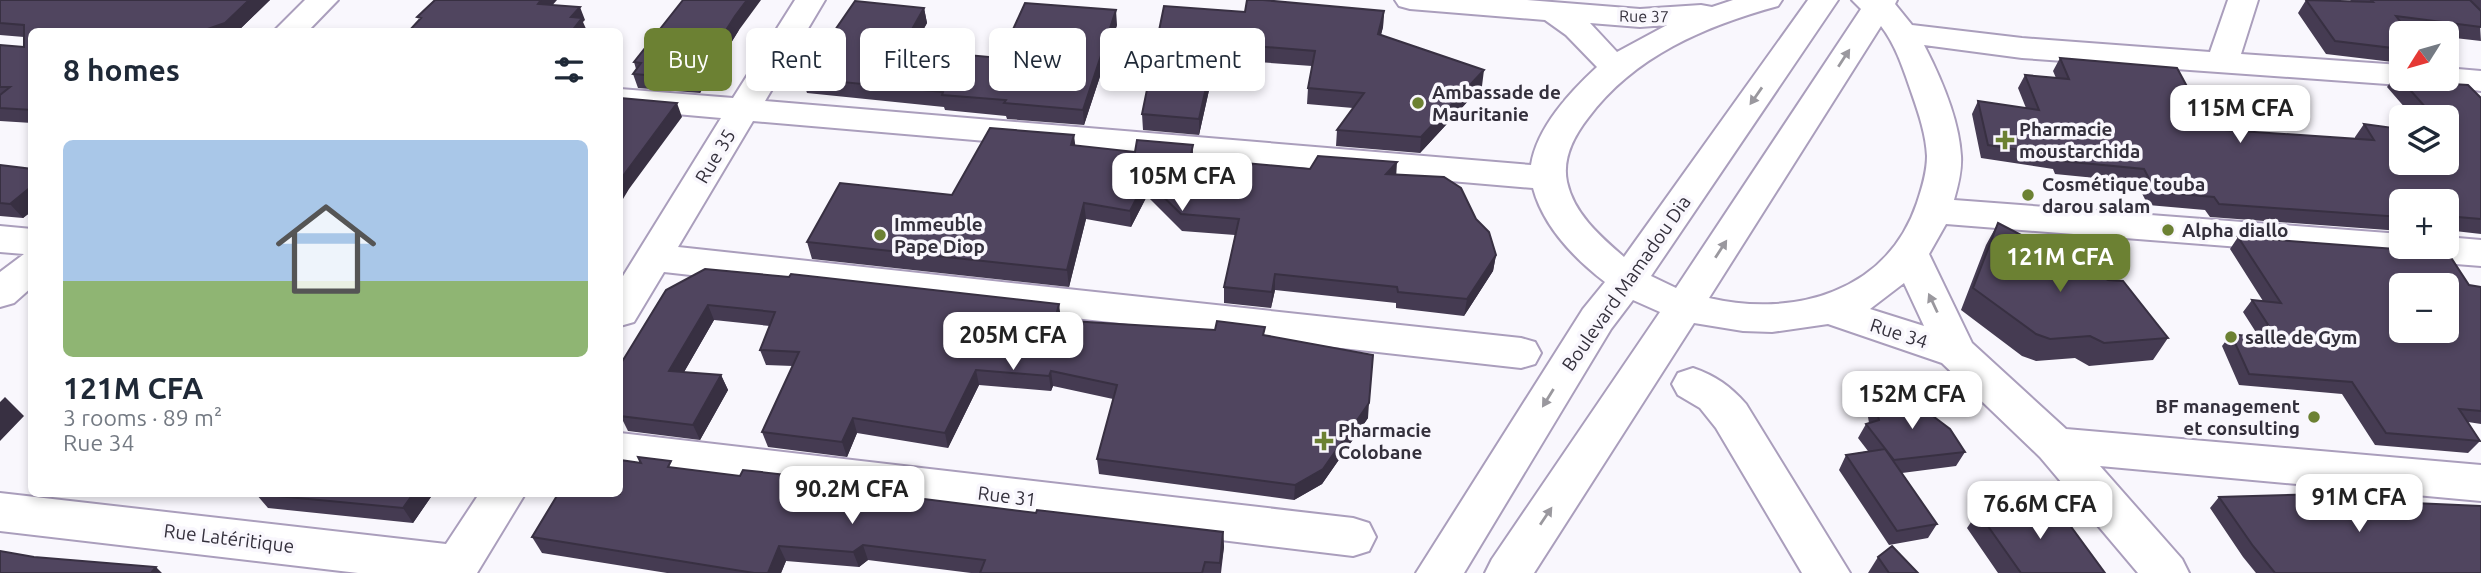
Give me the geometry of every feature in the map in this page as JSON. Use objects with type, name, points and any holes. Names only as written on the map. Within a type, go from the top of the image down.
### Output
[{"type":"street","points":[[292,28],[323,0]]},
{"type":"street","name":"Rue 35","points":[[623,303],[655,258],[810,0]]},
{"type":"street","name":"Rue 37","points":[[1410,0],[1640,18],[1751,5]]},
{"type":"street","name":"Boulevard Mamadou Dia","points":[[1439,573],[1595,322],[1628,280],[1823,0]]},
{"type":"street","points":[[2223,61],[2244,0]]},
{"type":"street","points":[[1508,573],[1684,307],[1876,2],[1903,33],[1937,114],[1944,158],[1933,211],[1910,254],[1892,274],[1870,291],[1830,310],[1763,317],[1737,317],[1684,307],[1628,280],[1588,246],[1569,224],[1556,202],[1549,178],[1550,154],[1562,127],[1594,88],[1615,68],[1639,52],[1751,5]]},
{"type":"street","points":[[1552,11],[1577,28],[1615,68]]},
{"type":"street","points":[[1903,33],[2022,48],[2389,74]]},
{"type":"street","points":[[2459,79],[2481,81]]},
{"type":"street","points":[[623,99],[1549,178]]},
{"type":"street","points":[[1933,211],[2481,253]]},
{"type":"street","points":[[0,239],[28,242]]},
{"type":"street","points":[[1910,254],[1956,352]]},
{"type":"street","points":[[655,258],[1521,353]]},
{"type":"street","points":[[0,293],[28,268]]},
{"type":"street","name":"Rue 34","points":[[1830,310],[1956,352],[2055,445],[2166,573]]},
{"type":"street","points":[[1693,384],[1715,397],[1731,416],[1827,573]]},
{"type":"street","points":[[2055,445],[2481,483]]},
{"type":"street","name":"Rue 31","points":[[623,450],[1353,537]]},
{"type":"street","points":[[455,569],[501,497]]},
{"type":"street","name":"Rue Latéritique","points":[[0,512],[455,569]]},
{"type":"building","points":[[0,0],[249,0],[225,23],[211,28],[28,28],[28,110],[0,108],[0,95],[10,87],[0,87],[0,45],[24,47],[24,25],[0,23]]},
{"type":"building","points":[[435,0],[541,0],[538,4],[580,7],[571,17],[582,18],[574,28],[412,28],[421,18],[417,17]]},
{"type":"building","points":[[683,0],[747,0],[727,28],[661,28]]},
{"type":"building","points":[[1247,0],[1384,11],[1378,34],[1484,70],[1421,137],[1337,130],[1364,93],[1308,88],[1315,51],[1265,47],[1265,28],[1160,28],[1164,6],[1245,12]]},
{"type":"building","points":[[2306,0],[2470,0],[2481,11],[2481,27],[2459,24],[2459,21],[2396,16],[2400,21],[2389,21],[2389,48],[2335,41]]},
{"type":"building","points":[[855,1],[924,8],[913,28],[860,28],[860,84],[846,82],[846,28],[836,28]]},
{"type":"building","points":[[1025,3],[1116,10],[1110,28],[1100,28],[1100,58],[1083,110],[942,95],[943,92],[933,91],[975,91],[975,56],[989,57],[989,91],[1086,91],[1086,28],[1014,28]]},
{"type":"building","points":[[644,49],[644,75],[633,74],[641,63],[634,62]]},
{"type":"building","points":[[2060,58],[2177,68],[2210,129],[2374,140],[2364,124],[2389,127],[2389,175],[2459,175],[2459,105],[2423,105],[2411,91],[2459,91],[2459,84],[2468,85],[2481,98],[2481,219],[2459,217],[2459,189],[2389,189],[2389,216],[2219,204],[2214,197],[2156,192],[2144,169],[2062,161],[2060,156],[1988,145],[1978,101],[2039,110],[2025,75],[2069,79]]},
{"type":"building","points":[[1147,91],[1205,91],[1199,119],[1142,114]]},
{"type":"building","points":[[623,98],[677,103],[623,176]]},
{"type":"building","points":[[990,128],[1074,135],[1071,145],[1135,152],[1137,140],[1193,145],[1190,158],[1310,169],[1318,156],[1397,162],[1386,174],[1444,177],[1461,188],[1476,219],[1489,232],[1496,255],[1467,299],[1398,292],[1397,287],[1275,274],[1272,292],[1224,287],[1239,219],[1181,214],[1146,180],[1130,211],[1084,203],[1067,270],[807,242],[840,183],[952,195]]},
{"type":"building","points":[[0,165],[28,168],[28,189],[10,204],[0,203]]},
{"type":"building","points":[[1998,223],[2108,280],[2123,281],[2168,338],[2104,343],[2090,336],[2050,339],[2036,334],[1973,288]]},
{"type":"building","points":[[2238,237],[2389,249],[2389,259],[2452,259],[2469,285],[2481,287],[2481,411],[2459,409],[2480,441],[2386,433],[2352,382],[2249,374],[2231,334],[2278,340],[2252,300],[2281,303]]},
{"type":"building","points":[[705,269],[789,277],[791,274],[1059,304],[1055,320],[1215,330],[1217,321],[1265,327],[1263,335],[1373,355],[1369,403],[1323,469],[1295,485],[1097,459],[1117,385],[1051,371],[1049,376],[976,370],[945,433],[853,418],[842,442],[762,432],[799,352],[760,350],[775,312],[708,305],[669,371],[721,375],[693,425],[623,416],[623,360],[666,290]]},
{"type":"building","points":[[1909,398],[1950,429],[1965,452],[1894,460],[1866,424],[1879,420],[1875,403]]},
{"type":"building","points":[[1885,449],[1937,524],[1897,531],[1846,455]]},
{"type":"building","points":[[638,457],[671,461],[668,467],[740,476],[743,470],[823,479],[820,486],[1036,513],[1037,510],[1223,532],[1220,563],[1205,562],[1202,573],[980,573],[985,560],[863,545],[853,552],[779,546],[768,573],[754,573],[532,537],[556,497],[623,497],[623,460],[641,463]]},
{"type":"building","points":[[2324,494],[2391,502],[2481,506],[2481,573],[2275,573],[2219,497]]},
{"type":"building","points":[[288,497],[411,497],[403,508]]},
{"type":"building","points":[[2041,502],[2059,523],[2069,524],[2105,573],[2021,573],[1978,512]]},
{"type":"building","points":[[1892,546],[1918,573],[1889,573],[1878,557]]},
{"type":"building","points":[[0,551],[34,557],[156,567],[151,573],[0,573]]},
{"type":"place","name":"Ambassade de Mauritanie","points":[[1418,103]]},
{"type":"place","name":"Pharmacie moustarchida","points":[[2005,140]]},
{"type":"place","name":"Cosmétique touba darou salam","points":[[2028,195]]},
{"type":"place","name":"Alpha diallo","points":[[2168,230]]},
{"type":"place","name":"Immeuble Pape Diop","points":[[880,235]]},
{"type":"place","name":"salle de Gym","points":[[2231,337]]},
{"type":"place","name":"BF management et consulting","points":[[2314,417]]},
{"type":"place","name":"Pharmacie Colobane","points":[[1324,441]]}]
